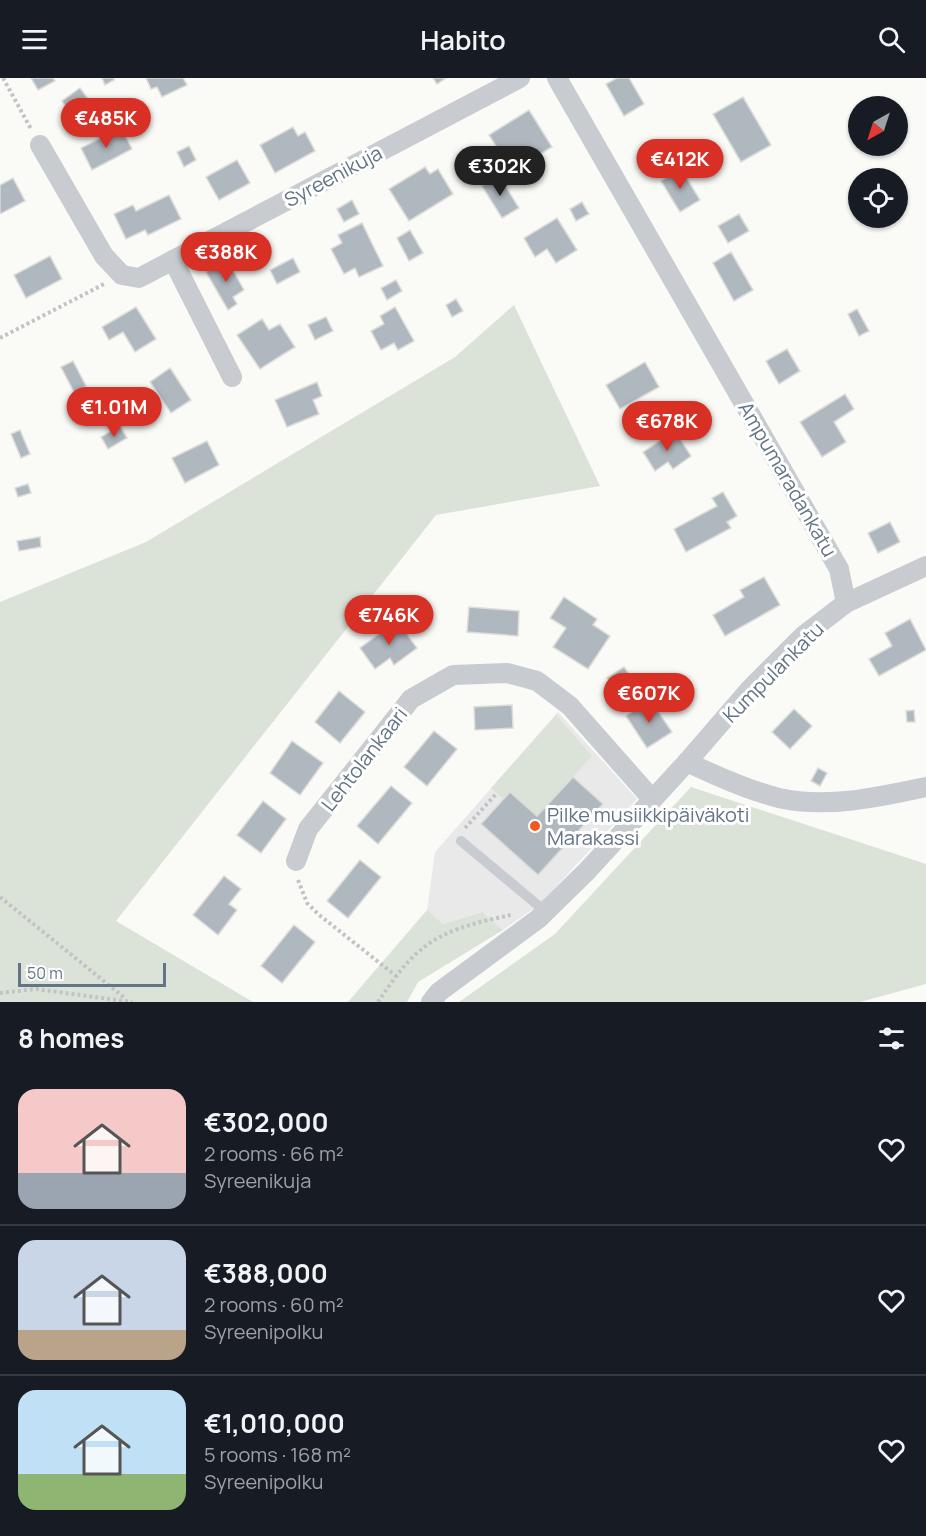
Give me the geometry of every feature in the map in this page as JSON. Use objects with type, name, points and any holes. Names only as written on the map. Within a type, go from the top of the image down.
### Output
[{"type":"street","name":"Syreenikuja","points":[[122,275],[139,278],[520,78]]},
{"type":"street","name":"Ampumaradankatu","points":[[557,78],[839,569],[846,603]]},
{"type":"street","points":[[40,145],[104,256],[122,275]]},
{"type":"street","points":[[173,260],[232,377]]},
{"type":"street","name":"Kumpulankatu","points":[[431,1002],[439,992],[542,915],[687,762],[775,663],[803,636],[846,603],[926,566]]},
{"type":"street","name":"Lehtolankaari","points":[[296,861],[308,830],[411,699],[453,675],[507,673],[537,681],[570,706],[652,799]]},
{"type":"street","points":[[687,762],[779,798],[825,802],[885,796],[926,787]]},
{"type":"lane","points":[[460,841],[542,915]]},
{"type":"path","points":[[3,78],[40,145]]},
{"type":"path","points":[[0,338],[122,275]]},
{"type":"path","points":[[460,841],[461,833],[497,793]]},
{"type":"path","points":[[296,861],[299,888],[307,903],[396,976]]},
{"type":"path","points":[[0,897],[132,1002]]},
{"type":"path","points":[[378,1002],[396,976],[424,947],[463,927],[510,914],[542,915]]},
{"type":"path","points":[[0,993],[36,989],[126,999]]},
{"type":"shaded area","points":[[514,305],[600,486],[436,515],[116,921],[253,1002],[0,1002],[0,602],[146,542],[455,357]]},
{"type":"shaded area","name":"Pilke musiikkipäiväkoti Marakassi","points":[[558,712],[637,799],[540,904],[503,930],[482,912],[443,924],[427,910],[435,852]]},
{"type":"shaded area","points":[[556,715],[592,756],[537,816],[510,792],[503,799],[491,788]]},
{"type":"shaded area","points":[[691,787],[926,864],[926,984],[860,1002],[459,1002],[555,934]]},
{"type":"shaded area","points":[[427,910],[443,924],[482,912],[503,930],[418,982],[407,1002],[348,1002]]},
{"type":"building","points":[[31,78],[53,78],[55,81],[38,90]]},
{"type":"building","points":[[102,78],[114,78],[114,80],[105,85]]},
{"type":"building","points":[[146,78],[183,78],[187,85],[162,97],[157,87],[151,89]]},
{"type":"building","points":[[433,78],[446,78],[437,84]]},
{"type":"building","points":[[617,78],[629,78],[644,104],[624,116],[606,84]]},
{"type":"building","points":[[80,88],[91,103],[72,116],[62,101]]},
{"type":"building","points":[[743,97],[771,145],[741,162],[713,114]]},
{"type":"building","points":[[529,110],[552,147],[512,171],[489,135]]},
{"type":"building","points":[[293,127],[298,136],[305,132],[315,151],[275,173],[260,145]]},
{"type":"building","points":[[121,128],[132,149],[92,170],[81,148]]},
{"type":"building","points":[[670,141],[680,159],[655,173],[645,155]]},
{"type":"building","points":[[189,146],[196,160],[184,167],[177,152]]},
{"type":"building","points":[[237,160],[250,183],[219,200],[206,177]]},
{"type":"building","points":[[425,167],[430,174],[438,169],[453,194],[409,221],[389,189]]},
{"type":"building","points":[[681,169],[700,200],[680,212],[661,181]]},
{"type":"building","points":[[499,176],[519,208],[502,218],[482,186]]},
{"type":"building","points":[[13,178],[25,201],[0,214],[0,185]]},
{"type":"building","points":[[169,195],[181,219],[148,235],[145,230],[126,239],[114,214],[133,205],[136,211]]},
{"type":"building","points":[[352,200],[359,214],[344,222],[337,209]]},
{"type":"building","points":[[582,202],[589,214],[576,221],[570,209]]},
{"type":"building","points":[[739,214],[749,231],[728,243],[718,226]]},
{"type":"building","points":[[557,218],[577,250],[556,263],[547,249],[535,257],[524,238]]},
{"type":"building","points":[[362,223],[383,266],[359,277],[355,268],[344,274],[331,249],[342,243],[338,235]]},
{"type":"building","points":[[410,230],[423,253],[409,261],[397,238]]},
{"type":"building","points":[[731,252],[753,290],[734,301],[713,263]]},
{"type":"building","points":[[50,256],[62,279],[26,298],[14,275]]},
{"type":"building","points":[[293,258],[300,272],[277,284],[270,270]]},
{"type":"building","points":[[227,260],[244,290],[233,297],[237,304],[228,310],[206,272]]},
{"type":"building","points":[[396,280],[402,291],[387,300],[381,288]]},
{"type":"building","points":[[456,299],[463,311],[452,317],[446,305]]},
{"type":"building","points":[[136,307],[156,339],[135,352],[123,332],[109,340],[102,327]]},
{"type":"building","points":[[395,307],[414,341],[398,350],[394,343],[381,350],[371,331],[384,324],[380,316]]},
{"type":"building","points":[[857,309],[869,331],[859,336],[848,314]]},
{"type":"building","points":[[326,317],[333,331],[315,340],[308,325]]},
{"type":"building","points":[[262,319],[269,330],[280,324],[295,347],[260,369],[237,335]]},
{"type":"building","points":[[787,349],[800,371],[779,384],[766,361]]},
{"type":"building","points":[[73,361],[86,386],[74,392],[61,367]]},
{"type":"building","points":[[645,362],[659,387],[620,409],[606,385]]},
{"type":"building","points":[[170,368],[191,400],[171,413],[150,382]]},
{"type":"building","points":[[317,382],[322,396],[313,400],[319,414],[287,427],[275,400]]},
{"type":"building","points":[[845,394],[854,409],[834,422],[846,442],[822,457],[800,422]]},
{"type":"building","points":[[695,420],[703,432],[691,440],[683,429]]},
{"type":"building","points":[[120,426],[127,438],[108,449],[101,437]]},
{"type":"building","points":[[20,430],[30,454],[21,458],[11,434]]},
{"type":"building","points":[[675,431],[691,456],[673,469],[668,462],[655,471],[643,452]]},
{"type":"building","points":[[207,441],[219,465],[185,483],[172,458]]},
{"type":"building","points":[[28,484],[31,493],[18,497],[15,488]]},
{"type":"building","points":[[723,492],[737,516],[727,522],[731,528],[686,552],[674,529],[717,506],[712,498]]},
{"type":"building","points":[[890,522],[900,542],[878,553],[868,533]]},
{"type":"building","points":[[40,537],[41,547],[19,551],[17,541]]},
{"type":"building","points":[[764,577],[780,605],[725,636],[713,615],[744,597],[740,590]]},
{"type":"building","points":[[564,597],[597,619],[593,625],[610,636],[588,669],[553,647],[566,628],[550,618]]},
{"type":"building","points":[[469,607],[519,611],[518,636],[467,632]]},
{"type":"building","points":[[910,619],[926,650],[879,676],[869,659],[892,646],[885,633]]},
{"type":"building","points":[[397,621],[417,648],[394,665],[390,658],[375,669],[360,648]]},
{"type":"building","points":[[624,667],[631,677],[614,688],[607,678]]},
{"type":"building","points":[[339,691],[365,712],[340,743],[315,722]]},
{"type":"building","points":[[650,700],[672,732],[647,748],[626,716]]},
{"type":"building","points":[[512,705],[513,728],[475,730],[474,707]]},
{"type":"building","points":[[794,709],[812,726],[790,749],[772,732]]},
{"type":"building","points":[[914,710],[915,722],[907,722],[906,711]]},
{"type":"building","points":[[434,731],[457,749],[427,786],[404,767]]},
{"type":"building","points":[[292,741],[323,763],[300,795],[270,773]]},
{"type":"building","points":[[818,768],[827,773],[820,786],[811,781]]},
{"type":"building","points":[[573,777],[603,804],[538,875],[481,824],[510,792],[537,816]]},
{"type":"building","points":[[391,786],[412,803],[378,844],[357,826]]},
{"type":"building","points":[[263,801],[286,819],[261,853],[237,835]]},
{"type":"building","points":[[360,860],[381,877],[348,918],[327,901]]},
{"type":"building","points":[[224,876],[241,889],[229,904],[237,910],[218,935],[193,915]]},
{"type":"building","points":[[294,925],[315,942],[282,983],[261,966]]},
{"type":"place","name":"Pilke musiikkipäiväkoti Marakassi","points":[[535,826]]}]
